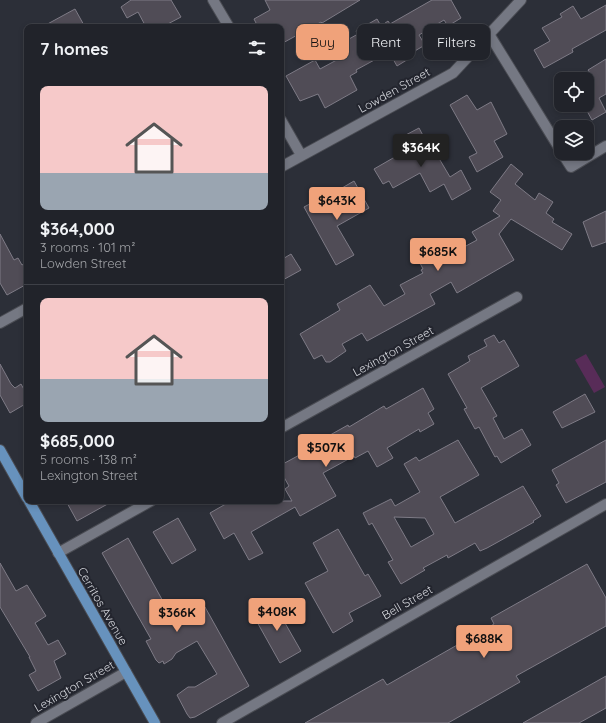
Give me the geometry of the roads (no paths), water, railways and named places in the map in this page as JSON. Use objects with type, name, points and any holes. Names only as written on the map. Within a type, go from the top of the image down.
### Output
[{"type":"main road","points":[[0,450],[24,493]]},
{"type":"main road","name":"Cerritos Avenue","points":[[31,504],[155,723]]},
{"type":"street","points":[[213,0],[227,24]]},
{"type":"street","name":"Lowden Street","points":[[490,33],[521,0]]},
{"type":"street","points":[[490,36],[554,139]]},
{"type":"street","name":"Lowden Street","points":[[284,164],[453,73],[465,60]]},
{"type":"street","points":[[284,125],[301,155]]},
{"type":"street","points":[[594,153],[606,146]]},
{"type":"street","points":[[567,160],[571,167],[583,160]]},
{"type":"street","name":"Lexington Street","points":[[284,426],[517,297]]},
{"type":"street","points":[[0,323],[24,310]]},
{"type":"street","points":[[58,553],[146,504]]},
{"type":"street","name":"Bell Street","points":[[222,723],[606,504]]},
{"type":"street","name":"Lexington Street","points":[[36,723],[126,672]]}]
